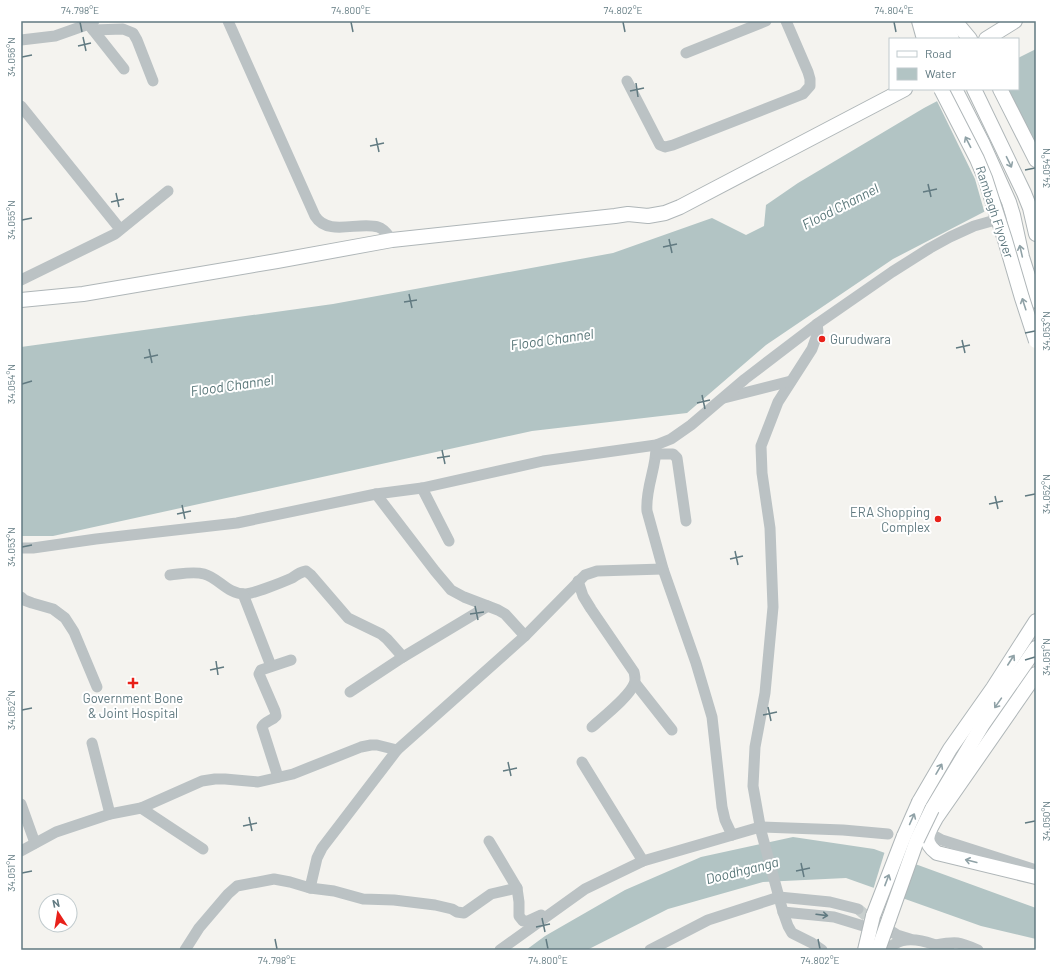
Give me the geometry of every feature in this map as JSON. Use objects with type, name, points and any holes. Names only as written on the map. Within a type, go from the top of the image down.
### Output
[{"type":"main road","points":[[919,21],[924,38]]},
{"type":"main road","points":[[931,21],[938,38]]},
{"type":"main road","points":[[943,21],[952,38]]},
{"type":"main road","points":[[955,21],[969,38]]},
{"type":"main road","points":[[988,38],[1015,21]]},
{"type":"main road","points":[[21,300],[82,294],[392,240],[628,214],[648,216],[665,213],[687,204],[903,90]]},
{"type":"main road","name":"Rambagh Flyover","points":[[942,90],[986,178],[1036,341]]},
{"type":"main road","points":[[956,90],[983,144],[1009,202],[1022,257],[1036,301]]},
{"type":"main road","points":[[974,90],[1024,193],[1033,206],[1036,234]]},
{"type":"main road","points":[[1001,90],[1036,160]]},
{"type":"main road","points":[[864,950],[873,916],[919,802],[950,749],[993,688],[1036,621]]},
{"type":"main road","points":[[878,950],[917,840],[932,809],[983,724],[1036,648]]},
{"type":"main road","points":[[975,738],[992,732],[1036,664]]},
{"type":"main road","points":[[1036,674],[925,834],[930,848],[937,853],[1036,876]]},
{"type":"street","points":[[228,21],[318,221],[323,225],[331,227],[378,227],[384,230],[392,240]]},
{"type":"street","points":[[686,53],[766,21]]},
{"type":"street","points":[[627,81],[660,145],[665,147],[673,145],[803,94],[810,86],[810,79],[786,21]]},
{"type":"street","points":[[21,40],[55,36],[92,25],[124,29],[133,33],[137,40],[152,81]]},
{"type":"street","points":[[92,25],[124,69]]},
{"type":"street","points":[[21,106],[120,229]]},
{"type":"street","points":[[21,280],[115,234],[168,191]]},
{"type":"street","points":[[732,835],[725,820],[722,807],[712,717],[696,663],[663,569],[647,510],[646,504],[656,449],[691,425],[745,379],[817,324],[892,272],[930,248],[974,226],[1013,215]]},
{"type":"street","points":[[817,324],[818,332],[812,349],[778,402],[761,446],[762,473],[770,528],[774,606],[765,693],[755,747],[753,786],[761,829],[788,926],[792,933],[822,950]]},
{"type":"street","points":[[722,399],[791,381]]},
{"type":"street","points":[[21,548],[33,548],[96,539],[237,523],[376,494],[422,488],[543,461],[656,449],[672,454],[677,458],[686,521]]},
{"type":"street","points":[[422,488],[449,541]]},
{"type":"street","points":[[376,494],[451,590],[505,614],[525,636]]},
{"type":"street","points":[[310,888],[317,858],[322,848],[397,750],[525,636],[585,574],[597,570],[663,569]]},
{"type":"street","points":[[170,575],[191,573],[204,574],[228,590],[239,594],[251,594],[306,571],[348,618],[381,634],[403,657]]},
{"type":"street","points":[[578,581],[591,608],[634,672],[635,678],[635,683],[625,698],[592,727]]},
{"type":"street","points":[[243,594],[271,666]]},
{"type":"street","points":[[21,597],[24,600],[53,609],[65,618],[74,632],[97,687]]},
{"type":"street","points":[[350,692],[403,657],[488,606]]},
{"type":"street","points":[[278,777],[262,726],[276,716],[259,674],[261,670],[291,660]]},
{"type":"street","points":[[635,683],[672,730]]},
{"type":"street","points":[[92,743],[110,814]]},
{"type":"street","points":[[21,851],[56,832],[110,814],[141,808],[202,781],[225,779],[258,782],[293,774],[361,747],[377,745],[397,750]]},
{"type":"street","points":[[582,762],[643,860]]},
{"type":"street","points":[[21,804],[35,843]]},
{"type":"street","points":[[141,808],[203,849]]},
{"type":"street","points":[[500,950],[585,890],[643,860],[732,835],[761,829],[843,830],[888,834]]},
{"type":"street","points":[[925,834],[1036,870]]},
{"type":"street","points":[[489,841],[517,888],[519,916],[523,922],[558,908]]},
{"type":"street","points":[[185,950],[199,928],[228,894],[237,886],[274,879],[310,888],[334,891],[363,899],[394,900],[435,905],[464,913],[491,894],[517,888]]},
{"type":"street","points":[[650,950],[708,920],[779,897],[830,902],[858,909]]},
{"type":"street","points":[[783,912],[834,917],[870,928]]},
{"type":"street","points":[[886,928],[897,935],[928,942],[949,950]]},
{"type":"street","points":[[888,950],[896,943],[910,939]]},
{"type":"street","points":[[936,945],[957,942],[978,950]]},
{"type":"water","name":"Flood Channel","points":[[1036,49],[1036,185],[893,259],[766,345],[687,413],[532,431],[53,536],[21,536],[21,347],[333,304],[613,253],[712,218],[746,235],[764,226],[766,205],[798,183],[924,108],[958,90],[1019,90],[1019,58]]},
{"type":"water","name":"Doodhganga","points":[[793,837],[874,849],[1036,908],[1036,939],[981,926],[846,878],[763,882],[668,909],[587,950],[526,950],[545,936],[625,890],[701,857]]},
{"type":"pier","points":[[953,90],[1002,90],[1036,159],[1036,187],[985,214],[975,179],[936,99]]},
{"type":"pier","points":[[885,851],[913,861],[901,900],[873,890]]},
{"type":"tunnel","points":[[858,909],[896,943]]},
{"type":"place","name":"Gurudwara","points":[[822,339]]},
{"type":"place","name":"ERA Shopping Complex","points":[[938,519]]},
{"type":"place","name":"Government Bone & Joint Hospital","points":[[133,683]]}]
